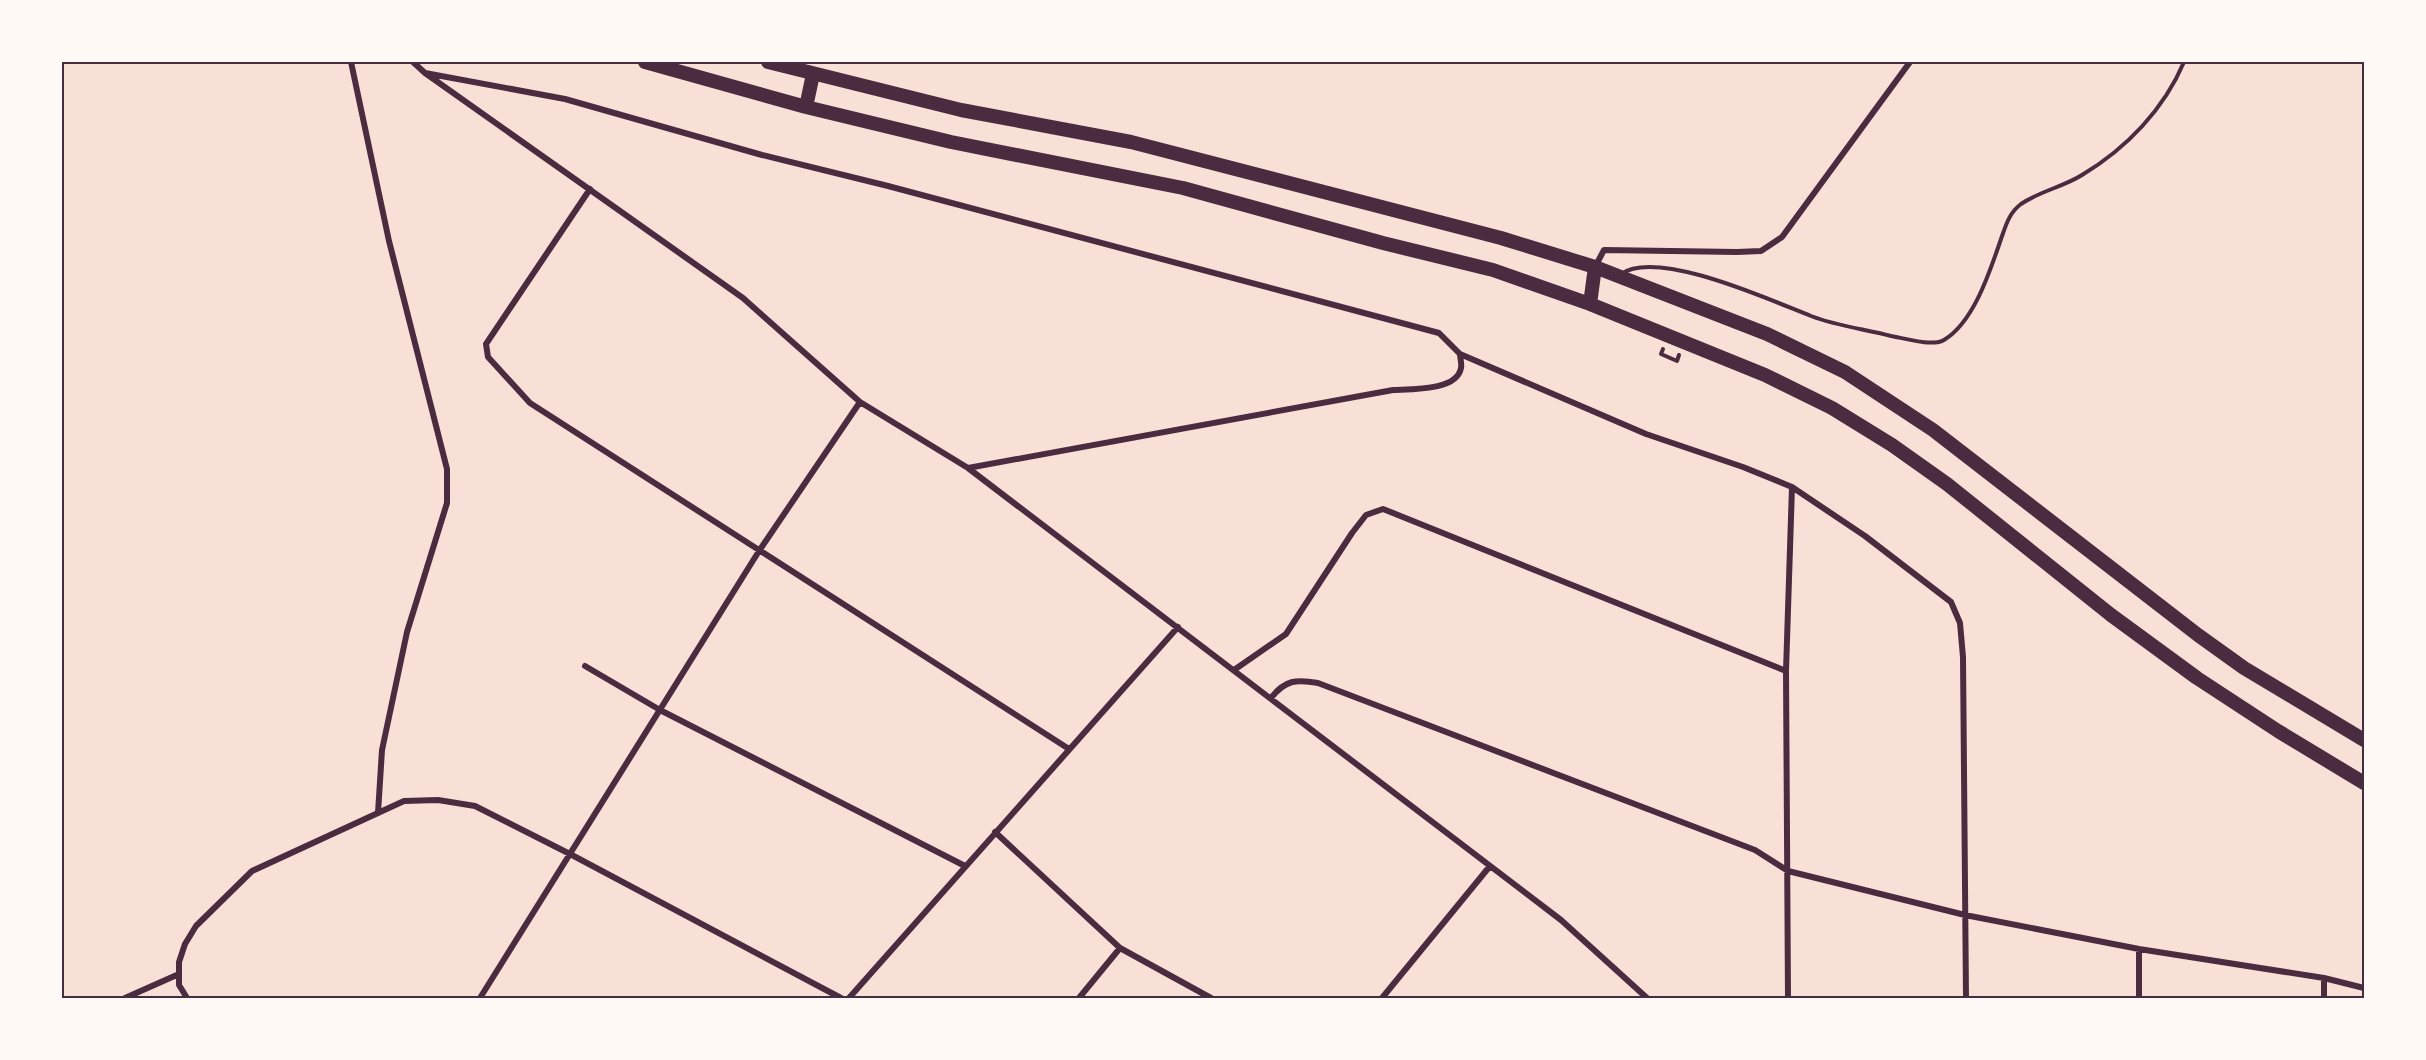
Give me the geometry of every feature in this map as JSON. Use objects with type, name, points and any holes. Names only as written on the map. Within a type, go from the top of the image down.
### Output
[{"type":"highway","points":[[645,62],[806,107],[951,142],[1183,188],[1383,243],[1493,270],[1590,304],[1764,375],[1832,408],[1892,445],[1947,484],[2111,615],[2197,678],[2364,783]]},
{"type":"highway","points":[[768,62],[961,111],[1131,142],[1501,238],[1595,267],[1767,334],[1845,372],[1933,430],[2207,642],[2244,668],[2364,740]]},
{"type":"highway","points":[[806,107],[813,74]]},
{"type":"highway","points":[[1590,304],[1595,267]]},
{"type":"street","points":[[351,62],[390,241],[447,469],[447,503],[407,632],[382,750],[378,813]]},
{"type":"street","points":[[413,62],[425,73],[744,298],[860,402],[968,468],[1178,627],[1561,920],[1647,999]]},
{"type":"street","points":[[1595,267],[1604,250],[1761,251],[1782,237],[1910,62]]},
{"type":"street","points":[[425,73],[565,99],[762,155],[900,189],[1439,333],[1460,354],[1646,434],[1743,467],[1792,487],[1865,536],[1951,602],[1960,623],[1963,657],[1966,999]]},
{"type":"street","points":[[590,189],[486,344],[488,357],[530,403],[1069,749]]},
{"type":"street","points":[[968,468],[1394,390],[1433,388],[1454,380],[1461,368],[1460,354]]},
{"type":"street","points":[[480,999],[759,551],[860,402]]},
{"type":"street","points":[[1788,999],[1786,671],[1792,487]]},
{"type":"street","points":[[1234,670],[1286,634],[1352,533],[1366,515],[1383,509],[1786,671]]},
{"type":"street","points":[[849,999],[1178,627]]},
{"type":"street","points":[[585,666],[660,710],[965,866]]},
{"type":"street","points":[[1271,699],[1281,686],[1290,682],[1318,683],[1755,850],[1788,871],[1965,915],[2139,949],[2324,978],[2364,988]]},
{"type":"street","points":[[187,999],[179,986],[178,974],[184,944],[196,926],[252,871],[404,801],[438,800],[475,806],[570,854],[841,999]]},
{"type":"street","points":[[995,832],[1120,948],[1211,999]]},
{"type":"street","points":[[1382,999],[1490,866]]},
{"type":"street","points":[[1079,999],[1120,948]]},
{"type":"street","points":[[2139,949],[2139,999]]},
{"type":"street","points":[[125,999],[178,974]]},
{"type":"street","points":[[2324,978],[2324,999]]},
{"type":"lane","points":[[1618,276],[1629,268],[1644,266],[1682,270],[1847,327],[1914,341],[1942,342],[1961,327],[1983,286],[2007,220],[2020,205],[2082,176],[2124,144],[2155,113],[2184,62]]}]
